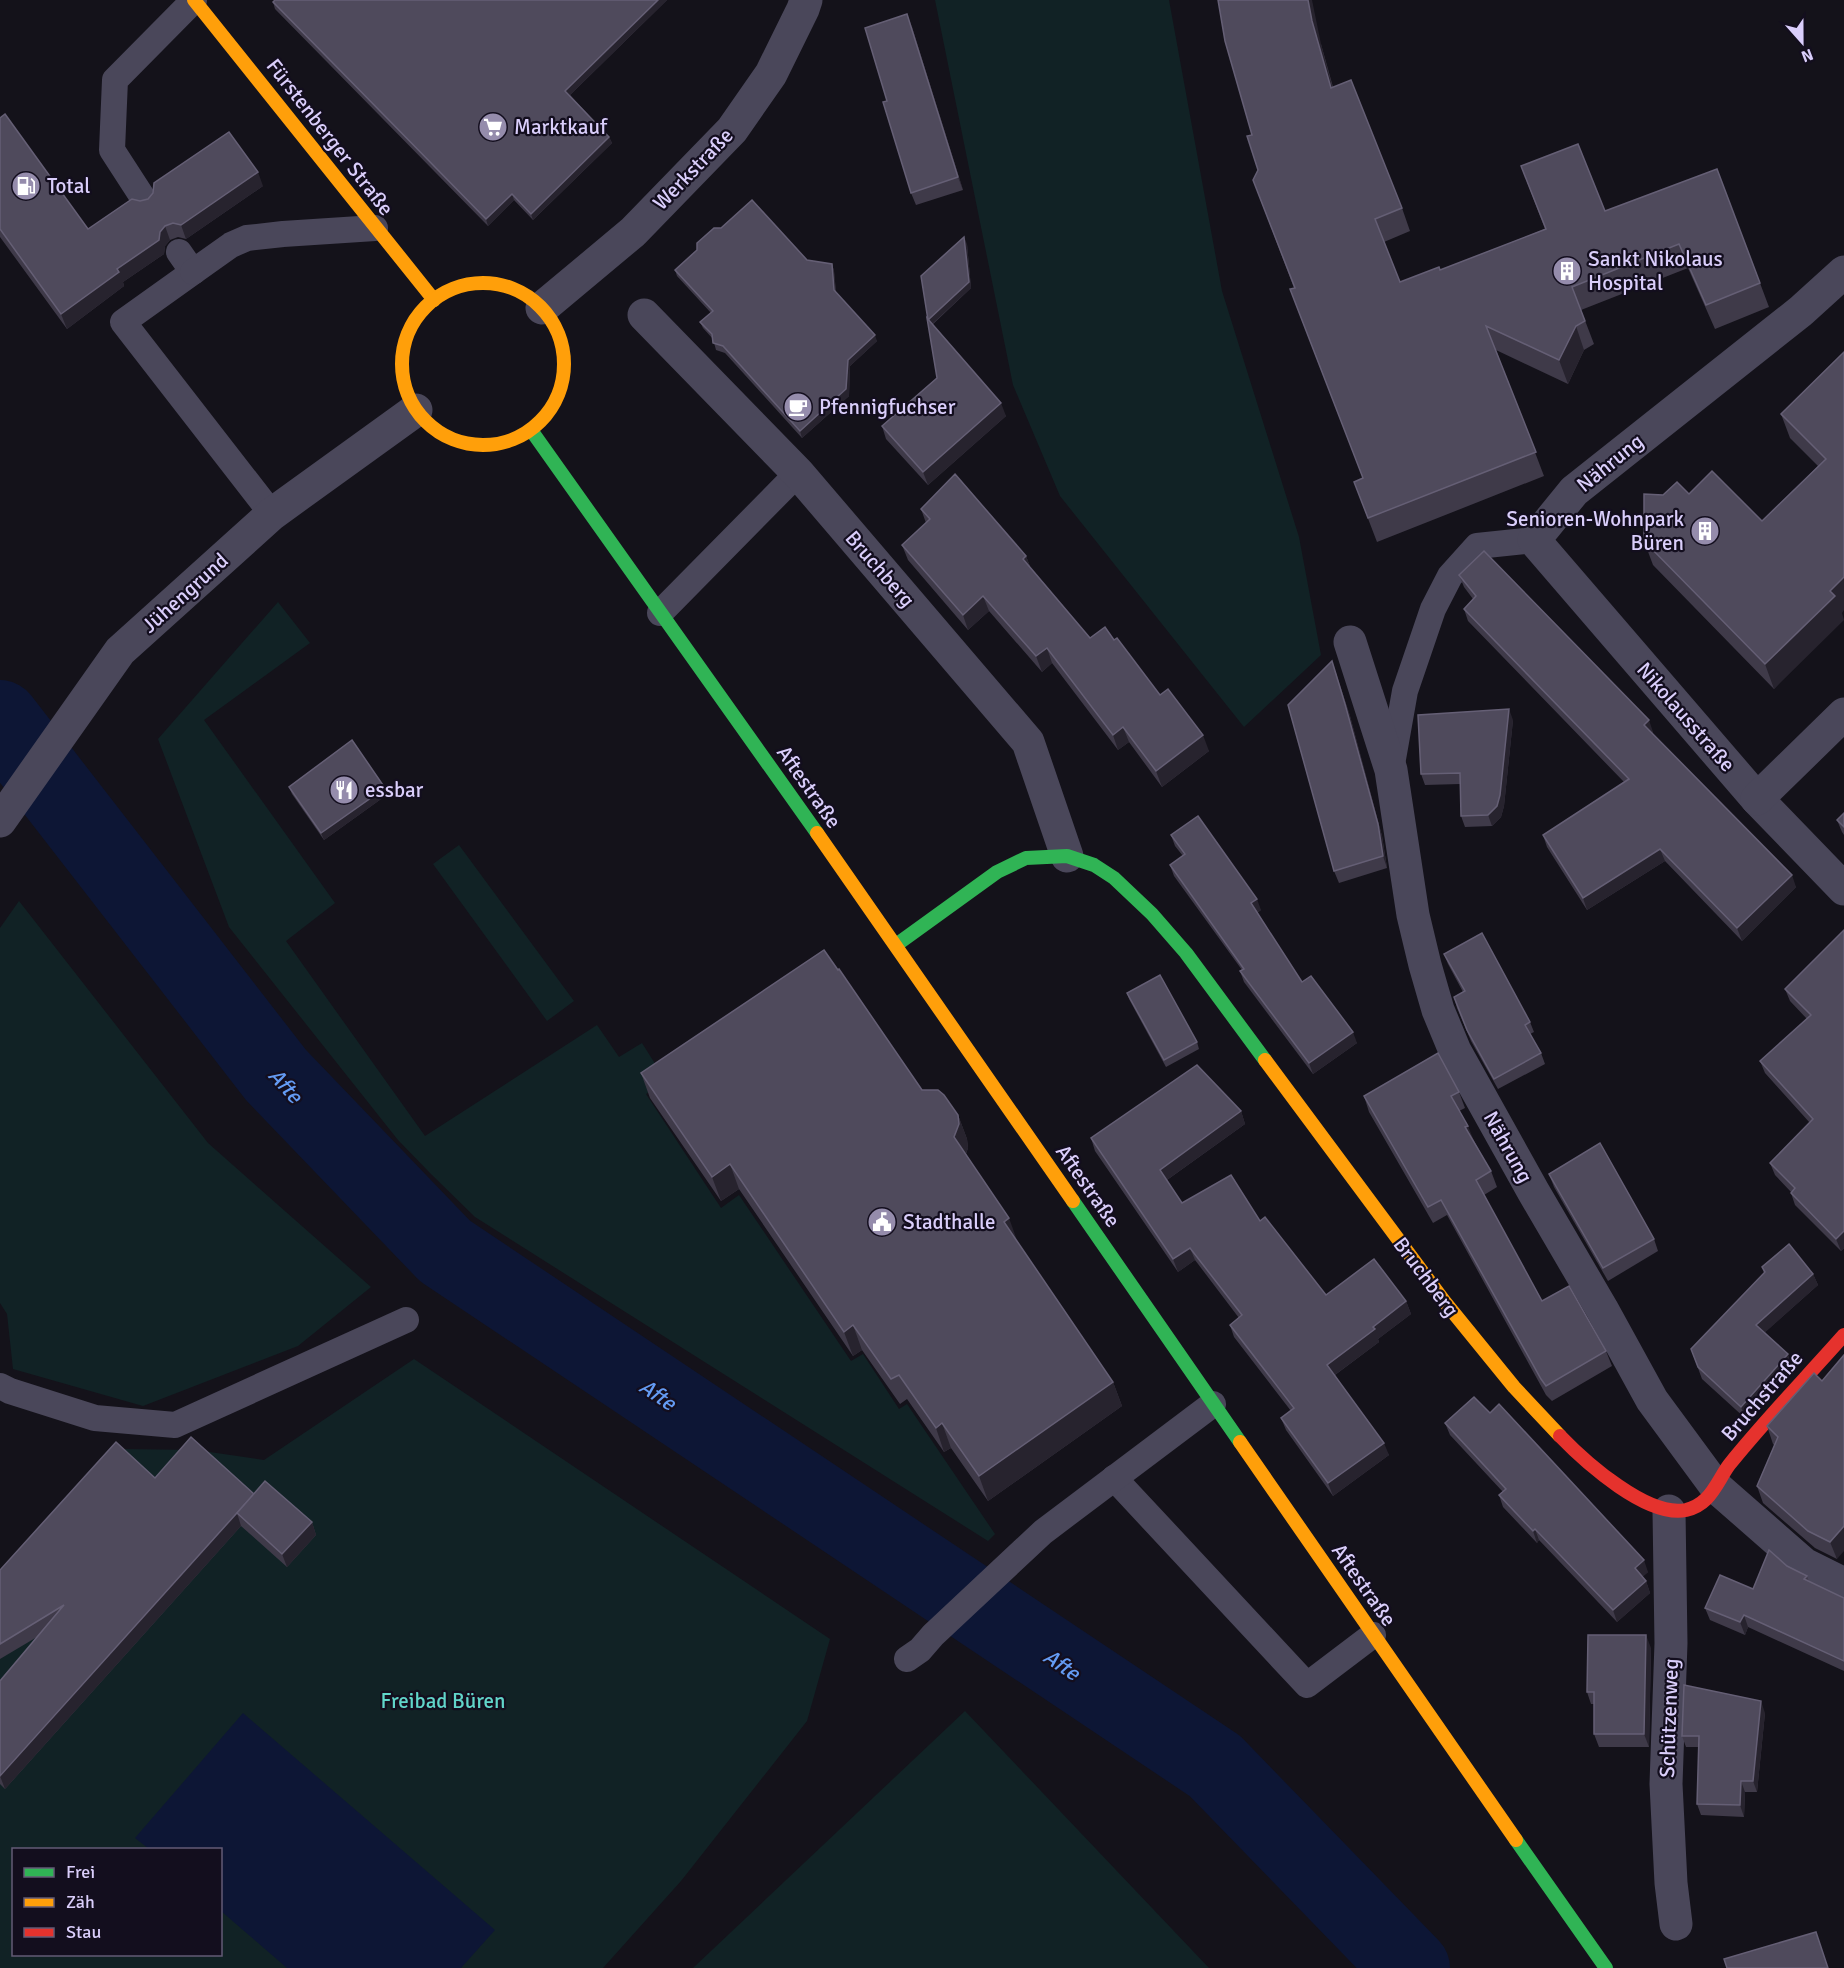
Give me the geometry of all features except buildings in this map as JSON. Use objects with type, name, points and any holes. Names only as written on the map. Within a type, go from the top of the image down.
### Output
[{"type":"main road","name":"Fürstenberger Straße","points":[[194,0],[434,300]]},
{"type":"main road","points":[[477,283],[501,284],[524,294],[542,308],[556,326],[563,348],[565,371],[559,393],[548,413],[531,430],[508,442],[483,445],[457,441],[434,429],[416,410],[406,388],[402,364],[406,340],[417,318],[434,300],[454,288],[477,283]]},
{"type":"main road","name":"Aftestraße","points":[[531,430],[896,945],[1606,1968]]},
{"type":"main road","name":"Bruchberg","points":[[896,945],[997,872],[1026,858],[1067,856],[1094,865],[1114,878],[1152,914],[1186,953],[1434,1290],[1531,1408],[1590,1465],[1642,1501],[1657,1508],[1669,1511],[1695,1509],[1716,1487]]},
{"type":"main road","name":"Bruchstraße","points":[[1716,1487],[1728,1467],[1844,1335]]},
{"type":"street","name":"Werkstraße","points":[[542,308],[633,232],[732,130],[771,74],[806,0]]},
{"type":"street","name":"Nährung","points":[[1534,540],[1574,491],[1801,311],[1844,272]]},
{"type":"street","name":"Bruchberg","points":[[644,315],[798,473],[1028,742],[1067,856]]},
{"type":"street","name":"Jühengrund","points":[[0,820],[120,651],[273,514],[416,410]]},
{"type":"street","name":"Nikolausstraße","points":[[1534,540],[1757,799],[1844,889]]},
{"type":"street","name":"Nährung","points":[[1350,642],[1391,770],[1415,925],[1438,1010],[1455,1051],[1652,1400],[1716,1487]]},
{"type":"street","points":[[1757,799],[1844,714]]},
{"type":"street","points":[[1716,1487],[1804,1564],[1844,1584]]},
{"type":"street","name":"Schützenweg","points":[[1669,1511],[1671,1644],[1666,1784],[1671,1883],[1676,1924]]},
{"type":"lane","points":[[145,201],[112,150],[115,80],[194,0]]},
{"type":"lane","points":[[273,514],[123,322],[186,262],[247,238],[375,228]]},
{"type":"lane","points":[[660,613],[798,473]]},
{"type":"lane","name":"Nährung","points":[[1391,770],[1405,691],[1433,609],[1450,576],[1477,546],[1534,540]]},
{"type":"lane","points":[[0,1386],[95,1418],[175,1425],[406,1320]]},
{"type":"lane","points":[[907,1659],[920,1650],[933,1635],[1043,1532],[1213,1404]]},
{"type":"lane","points":[[1114,1478],[1307,1685],[1373,1635]]},
{"type":"green space","points":[[935,0],[1169,0],[1222,291],[1299,537],[1321,655],[1244,727],[1060,496],[1013,385]]},
{"type":"green space","points":[[278,602],[310,643],[204,720],[335,903],[286,941],[425,1136],[597,1025],[619,1057],[642,1043],[666,1081],[646,1094],[721,1208],[739,1195],[851,1361],[863,1354],[899,1409],[907,1404],[995,1534],[988,1541],[475,1217],[398,1140],[229,927],[158,739]]},
{"type":"green space","points":[[459,845],[574,1001],[547,1021],[433,864]]},
{"type":"green space","points":[[19,901],[208,1143],[371,1287],[298,1346],[143,1406],[13,1369],[7,1314],[0,1303],[0,928]]},
{"type":"green space","name":"Freibad Büren","points":[[414,1359],[830,1639],[807,1721],[681,1881],[603,1968],[0,1968],[0,1583],[120,1449],[196,1450],[264,1460]]},
{"type":"green space","points":[[965,1711],[1209,1968],[693,1968]]},
{"type":"water","points":[[243,1713],[495,1930],[461,1968],[287,1968],[222,1912],[222,1848],[148,1848],[135,1838]]},
{"type":"waterway","name":"Afte","points":[[0,719],[276,1075],[445,1251],[1215,1766],[1411,1968]]},
{"type":"traffic: fast","points":[[531,430],[817,833]]},
{"type":"traffic: fast","points":[[896,945],[997,872],[1026,858],[1067,856],[1094,865],[1114,878],[1152,914],[1186,953],[1265,1060]]},
{"type":"traffic: fast","points":[[1073,1201],[1240,1442]]},
{"type":"traffic: fast","points":[[1516,1840],[1606,1968]]},
{"type":"traffic: slow","points":[[194,0],[434,300]]},
{"type":"traffic: slow","points":[[483,283],[514,289],[540,307],[558,333],[564,364],[558,395],[540,421],[514,439],[483,445],[452,439],[426,421],[408,395],[402,364],[408,333],[426,307],[452,289],[483,283]]},
{"type":"traffic: slow","points":[[817,833],[1073,1201]]},
{"type":"traffic: slow","points":[[1265,1060],[1444,1301],[1514,1387],[1560,1436]]},
{"type":"traffic: slow","points":[[1240,1442],[1516,1840]]},
{"type":"traffic: jam","points":[[1560,1436],[1601,1473],[1636,1497],[1654,1506],[1671,1510],[1689,1509],[1700,1504],[1710,1495],[1743,1448],[1844,1335]]},
{"type":"place","name":"Marktkauf","points":[[493,127]]},
{"type":"place","name":"Total","points":[[26,186]]},
{"type":"place","name":"Sankt Nikolaus Hospital","points":[[1567,271]]},
{"type":"place","name":"Pfennigfuchser","points":[[798,407]]},
{"type":"place","name":"Senioren-Wohnpark Büren","points":[[1705,531]]},
{"type":"place","name":"essbar","points":[[344,790]]},
{"type":"place","name":"Stadthalle","points":[[882,1222]]}]
